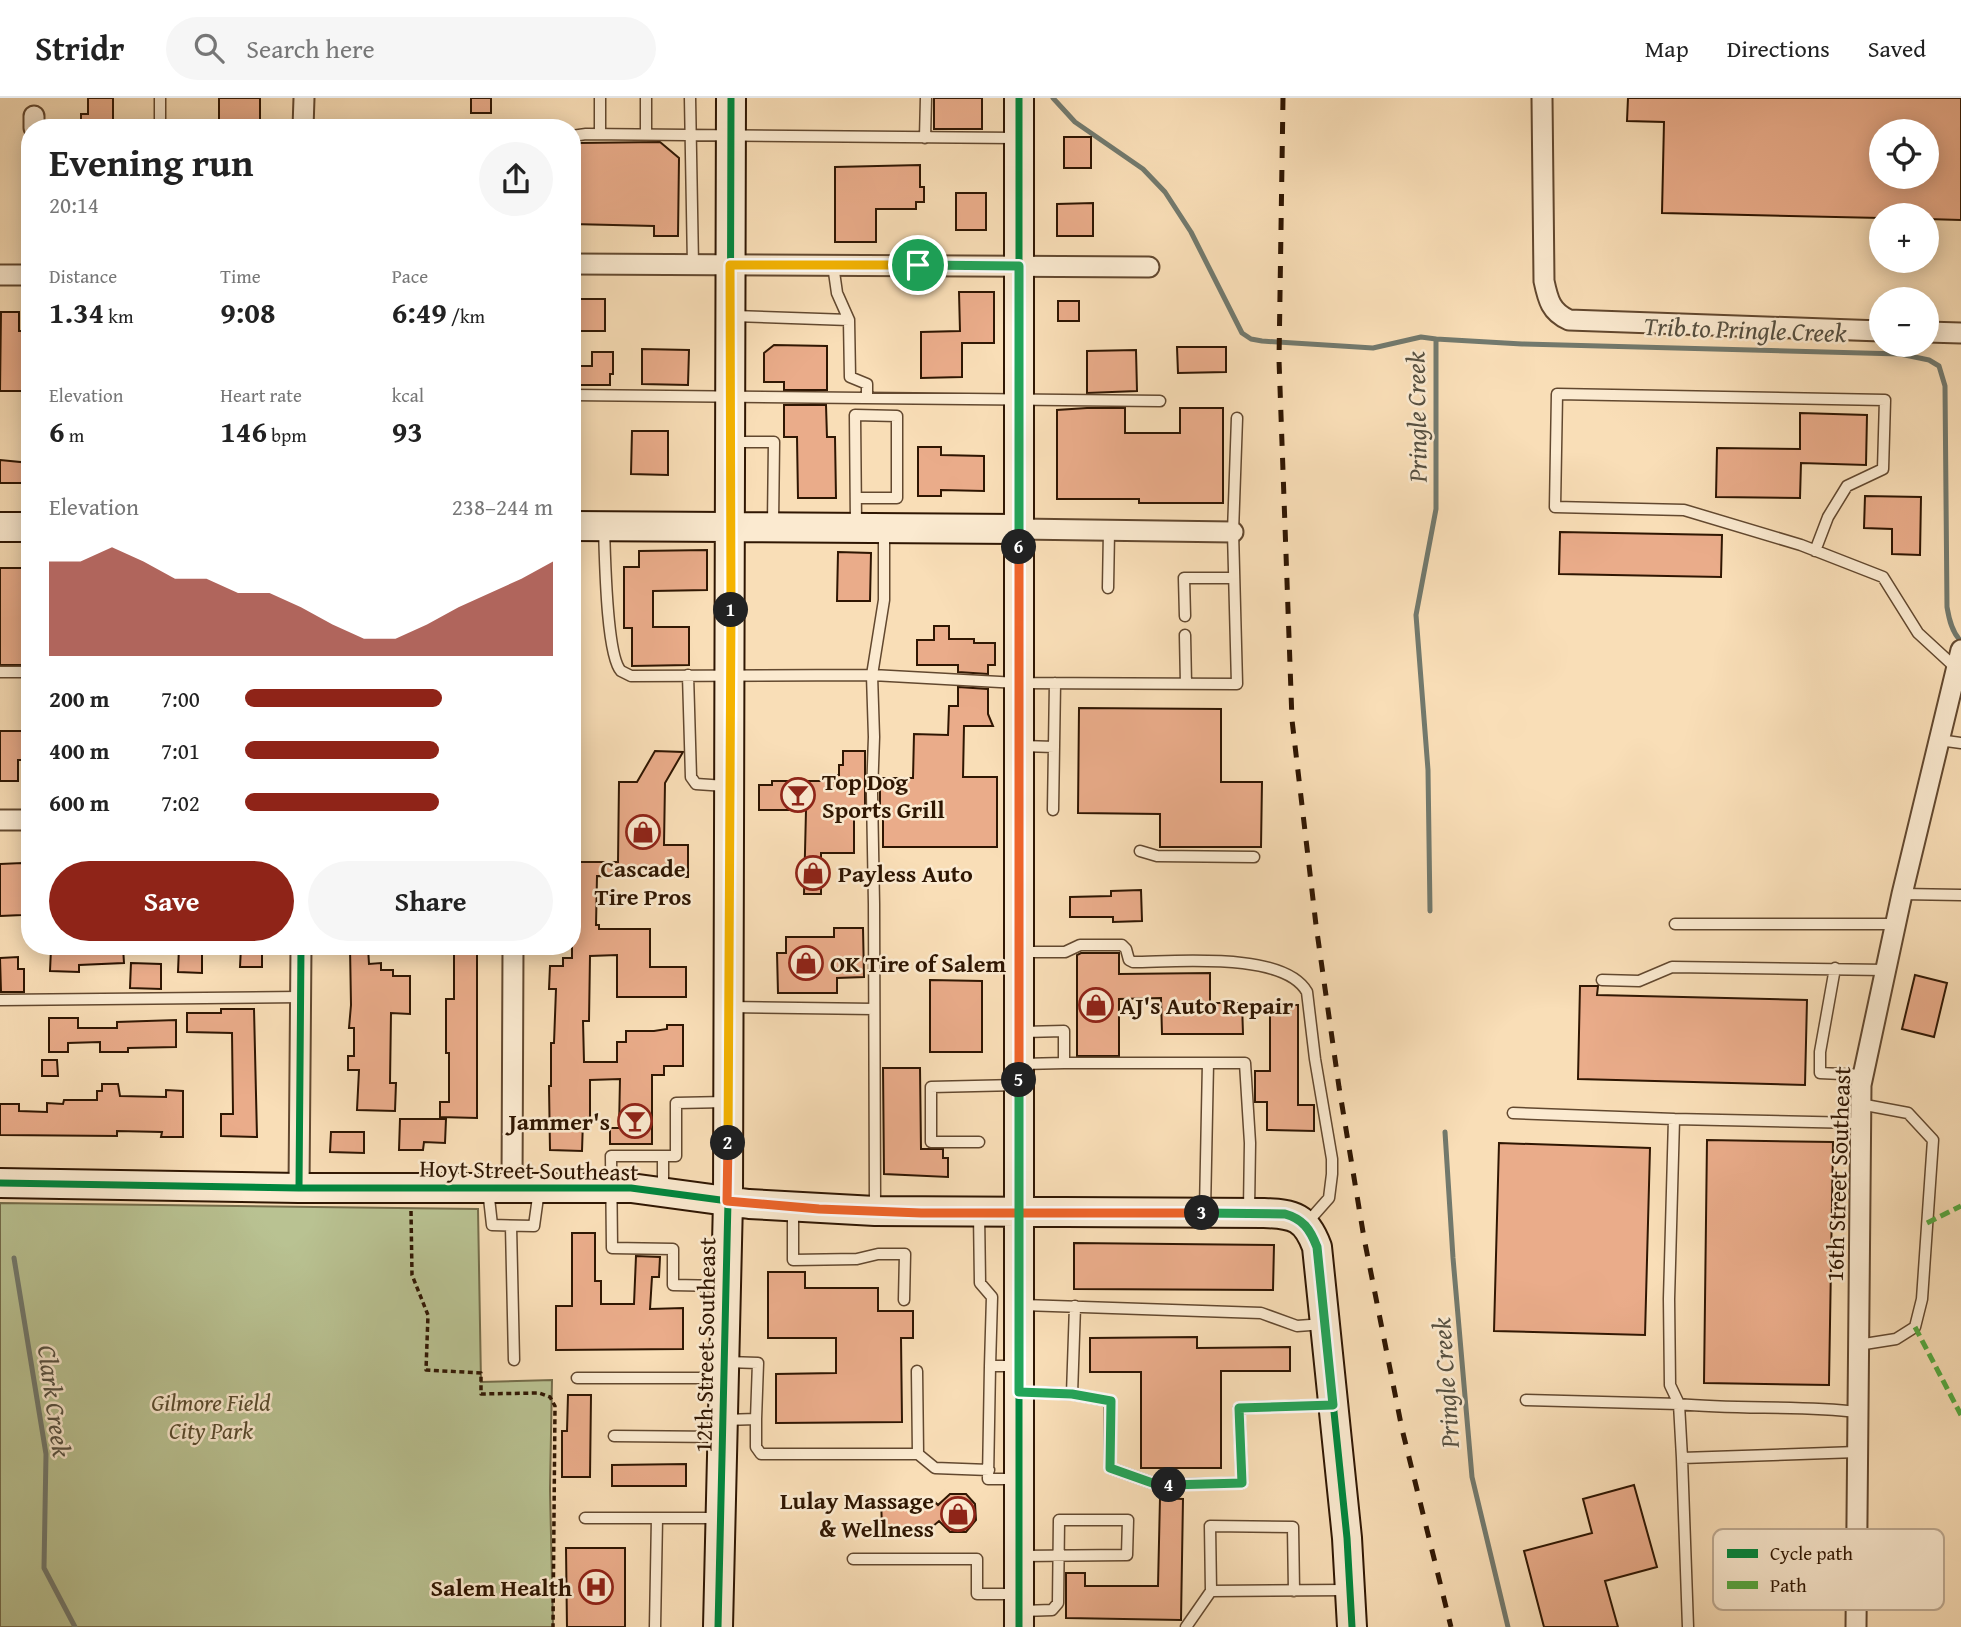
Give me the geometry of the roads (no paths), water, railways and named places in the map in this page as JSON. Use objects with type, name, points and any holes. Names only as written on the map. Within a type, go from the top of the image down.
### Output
[{"type":"main road","name":"12th Street Southeast","points":[[718,1627],[729,1007],[731,98]]},
{"type":"main road","points":[[1019,98],[1019,1611]]},
{"type":"main road","points":[[581,526],[1019,529]]},
{"type":"main road","points":[[0,527],[21,527]]},
{"type":"main road","name":"Hoyt Street Southeast","points":[[0,1183],[299,1188],[612,1188],[663,1191],[727,1201],[793,1207],[979,1213],[1285,1214],[1297,1217],[1305,1224]]},
{"type":"main road","points":[[1305,1224],[1317,1247],[1353,1627]]},
{"type":"street","points":[[303,98],[303,119]]},
{"type":"street","points":[[1542,98],[1544,281],[1554,311],[1569,320],[1869,331]]},
{"type":"street","points":[[581,264],[1149,267]]},
{"type":"street","points":[[0,275],[21,275]]},
{"type":"street","points":[[1939,332],[1961,333]]},
{"type":"street","points":[[1019,529],[1233,532]]},
{"type":"street","name":"16th Street Southeast","points":[[1857,1529],[1860,1114],[1863,1075],[1902,894],[1959,658]]},
{"type":"street","points":[[0,820],[21,820]]},
{"type":"street","points":[[299,1188],[301,955]]},
{"type":"street","points":[[513,955],[513,1189]]},
{"type":"lane","points":[[160,98],[160,119]]},
{"type":"lane","points":[[600,98],[600,134]]},
{"type":"lane","points":[[646,98],[646,135]]},
{"type":"lane","points":[[690,98],[693,265]]},
{"type":"lane","points":[[925,138],[926,98]]},
{"type":"lane","points":[[581,135],[1019,138]]},
{"type":"lane","points":[[833,265],[837,293],[849,320],[850,377],[867,384],[867,398]]},
{"type":"lane","points":[[730,316],[849,320]]},
{"type":"lane","points":[[1815,551],[1828,517],[1847,486],[1883,469],[1885,400],[1557,394],[1555,507],[1684,510],[1815,551],[1883,577],[1918,633],[1959,658]]},
{"type":"lane","points":[[581,395],[1160,401]]},
{"type":"lane","points":[[856,498],[897,498],[897,416],[855,415],[856,528]]},
{"type":"lane","points":[[604,527],[606,596],[619,667],[622,672],[631,676],[872,675],[1019,683],[1237,684],[1233,532],[1237,418]]},
{"type":"lane","points":[[731,442],[774,442],[773,528]]},
{"type":"lane","points":[[875,1211],[872,675],[884,600],[884,528]]},
{"type":"lane","points":[[1108,588],[1109,531]]},
{"type":"lane","points":[[1185,616],[1184,578],[1234,578]]},
{"type":"lane","points":[[1185,635],[1186,684]]},
{"type":"lane","points":[[0,673],[21,672]]},
{"type":"lane","points":[[688,676],[691,777],[696,784],[730,786]]},
{"type":"lane","points":[[1053,810],[1055,683]]},
{"type":"lane","points":[[1939,740],[1961,743]]},
{"type":"lane","points":[[1019,745],[1054,747]]},
{"type":"lane","points":[[1140,851],[1157,856],[1254,857]]},
{"type":"lane","points":[[1902,894],[1961,895]]},
{"type":"lane","points":[[1675,924],[1896,924]]},
{"type":"lane","points":[[1019,952],[1065,952],[1080,945],[1122,945],[1129,960],[1133,962],[1245,962],[1281,972],[1302,984],[1307,992],[1332,1159],[1329,1198],[1305,1224]]},
{"type":"lane","points":[[1602,980],[1639,981],[1672,967],[1885,970]]},
{"type":"lane","points":[[1835,968],[1819,1052],[1819,1073],[1863,1075]]},
{"type":"lane","points":[[0,1000],[301,997]]},
{"type":"lane","points":[[729,1007],[874,1009]]},
{"type":"lane","points":[[1019,1032],[1064,1031],[1064,1063]]},
{"type":"lane","points":[[979,1142],[931,1142],[932,1087],[1019,1075],[1064,1063],[1245,1063],[1250,1143],[1249,1213]]},
{"type":"lane","points":[[1205,1213],[1208,1063]]},
{"type":"lane","points":[[725,1286],[673,1285],[673,1249],[612,1248],[611,1156],[676,1156],[676,1103],[728,1102]]},
{"type":"lane","points":[[1513,1113],[1674,1119],[1908,1114],[1933,1140],[1922,1299],[1915,1327],[1896,1339],[1858,1345]]},
{"type":"lane","points":[[1674,1119],[1669,1299],[1670,1385],[1679,1404],[1688,1627]]},
{"type":"lane","points":[[663,1156],[663,1191]]},
{"type":"lane","points":[[513,1189],[534,1226],[492,1225],[513,1189]]},
{"type":"lane","points":[[793,1207],[793,1260],[857,1259],[878,1254],[905,1254],[904,1300]]},
{"type":"lane","points":[[979,1213],[980,1283],[992,1297],[988,1479],[1019,1479]]},
{"type":"lane","points":[[511,1226],[514,1360]]},
{"type":"lane","points":[[1019,1304],[1261,1313],[1297,1326],[1325,1324]]},
{"type":"lane","points":[[1072,1394],[1075,1306]]},
{"type":"lane","points":[[577,1378],[723,1370],[758,1363],[755,1419],[756,1447],[761,1454],[918,1454],[935,1468],[989,1470]]},
{"type":"lane","points":[[990,1366],[1019,1379],[1072,1394],[1111,1401],[1110,1468],[1158,1485],[1242,1483],[1239,1408],[1333,1405]]},
{"type":"lane","points":[[917,1371],[918,1454]]},
{"type":"lane","points":[[1526,1399],[1829,1408],[1857,1412]]},
{"type":"lane","points":[[614,1436],[722,1428],[755,1419]]},
{"type":"lane","points":[[1682,1458],[1857,1452]]},
{"type":"lane","points":[[585,1518],[720,1518]]},
{"type":"lane","points":[[655,1627],[657,1518]]},
{"type":"lane","points":[[853,1559],[977,1559],[977,1594],[1019,1611],[1052,1609],[1058,1603],[1059,1556],[1059,1520],[1128,1520],[1127,1555],[1059,1556],[1019,1556]]},
{"type":"lane","points":[[1186,1627],[1211,1591],[1210,1526],[1293,1527],[1294,1591]]},
{"type":"lane","points":[[1211,1591],[1350,1590]]},
{"type":"waterway","name":"Pringle Creek","points":[[1053,98],[1075,122],[1143,169],[1165,192],[1191,232],[1242,333],[1251,339],[1373,348],[1421,337],[1436,339],[1436,509],[1416,615],[1428,770],[1430,911]]},
{"type":"waterway","name":"Trib to Pringle Creek","points":[[1436,339],[1522,344],[1900,354],[1929,360],[1939,366],[1945,386],[1947,607],[1953,630],[1961,641]]},
{"type":"waterway","name":"Pringle Creek","points":[[1445,1132],[1472,1477],[1508,1627]]},
{"type":"waterway","name":"Clark Creek","points":[[14,1258],[46,1454],[44,1568],[75,1627]]},
{"type":"railway","points":[[1283,98],[1279,360],[1292,720],[1316,925],[1364,1238],[1402,1429],[1451,1627]]},
{"type":"place","name":"Top Dog Sports Grill","points":[[798,795]]},
{"type":"place","name":"Cascade Tire Pros","points":[[643,832]]},
{"type":"place","name":"Payless Auto","points":[[813,873]]},
{"type":"place","name":"OK Tire of Salem","points":[[806,963]]},
{"type":"place","name":"AJ's Auto Repair","points":[[1096,1005]]},
{"type":"place","name":"Jammer's","points":[[635,1121]]},
{"type":"place","name":"Lulay Massage & Wellness","points":[[958,1514]]},
{"type":"place","name":"Salem Health","points":[[596,1587]]},
{"type":"park label","name":"Gilmore Field City Park","points":[[211,1416]]}]
